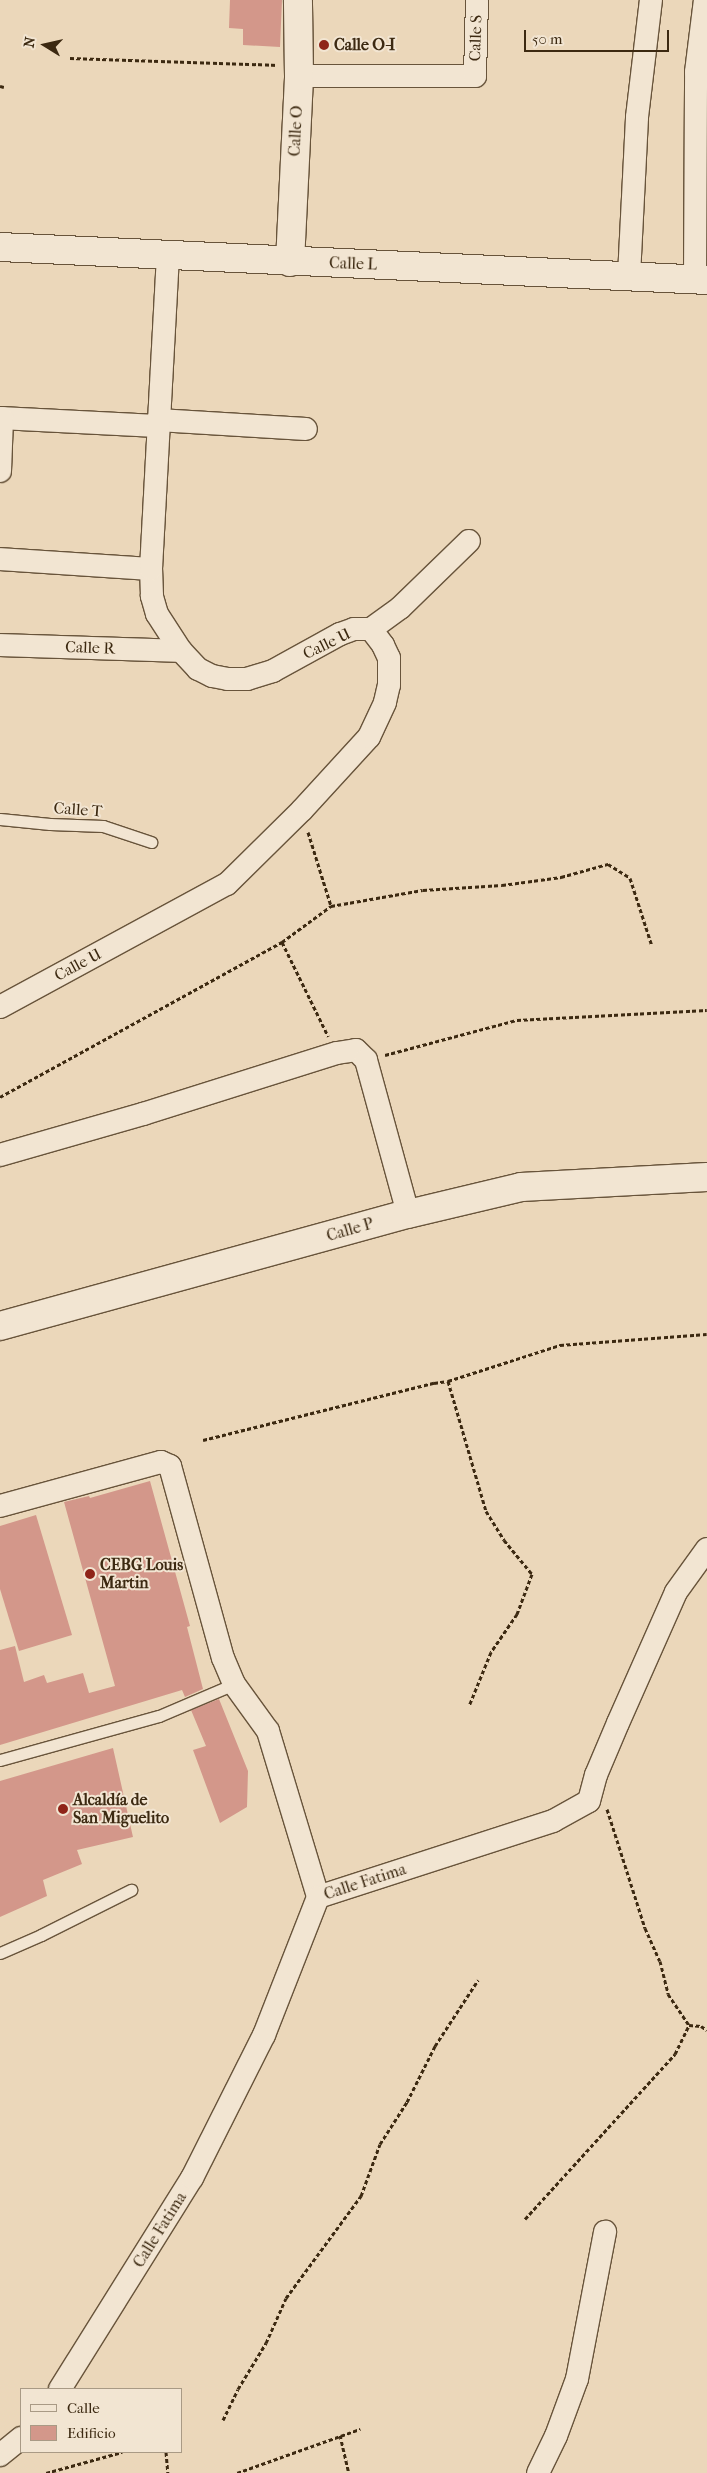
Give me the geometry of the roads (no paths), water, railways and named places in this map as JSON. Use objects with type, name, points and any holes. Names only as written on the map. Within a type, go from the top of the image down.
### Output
[{"type":"street","name":"Calle O","points":[[290,262],[289,71],[298,0]]},
{"type":"street","name":"Calle S","points":[[289,71],[475,76],[477,0]]},
{"type":"street","points":[[629,276],[637,117],[651,0]]},
{"type":"street","points":[[701,280],[696,72],[705,0]]},
{"type":"street","name":"Calle L","points":[[0,246],[290,262],[701,280]]},
{"type":"street","name":"Calle U","points":[[0,1007],[227,884],[302,810],[369,736],[385,702],[390,670],[389,658],[383,645],[371,628],[354,629],[340,634],[273,671],[247,679],[228,679],[212,676],[198,669],[181,651],[157,614],[152,596],[151,569],[157,423],[168,254]]},
{"type":"street","points":[[0,471],[1,418],[306,429]]},
{"type":"street","points":[[371,628],[400,608],[469,541]]},
{"type":"street","points":[[0,559],[151,569]]},
{"type":"street","name":"Calle R","points":[[0,645],[181,651]]},
{"type":"street","points":[[0,1154],[143,1114],[337,1053],[356,1050],[366,1060],[408,1214]]},
{"type":"street","name":"Calle P","points":[[0,1326],[408,1214],[521,1187],[707,1177]]},
{"type":"street","points":[[0,1506],[161,1462],[170,1466],[223,1658],[234,1684],[268,1731],[318,1897]]},
{"type":"street","name":"Calle Fatima","points":[[61,2388],[192,2178],[264,2035],[318,1897],[553,1821],[589,1802],[596,1775],[676,1592],[707,1550]]},
{"type":"street","points":[[538,2473],[556,2436],[577,2379],[605,2232]]},
{"type":"street","points":[[0,2455],[20,2439]]},
{"type":"lane","name":"Calle T","points":[[0,819],[50,824],[103,826],[151,842]]},
{"type":"lane","points":[[0,1760],[159,1716],[234,1684]]},
{"type":"lane","points":[[0,1953],[42,1936],[131,1890]]},
{"type":"place","name":"Calle O-I","points":[[324,45]]},
{"type":"place","name":"CEBG Louis Martin","points":[[90,1574]]},
{"type":"place","name":"Alcaldía de San Miguelito","points":[[63,1809]]}]
